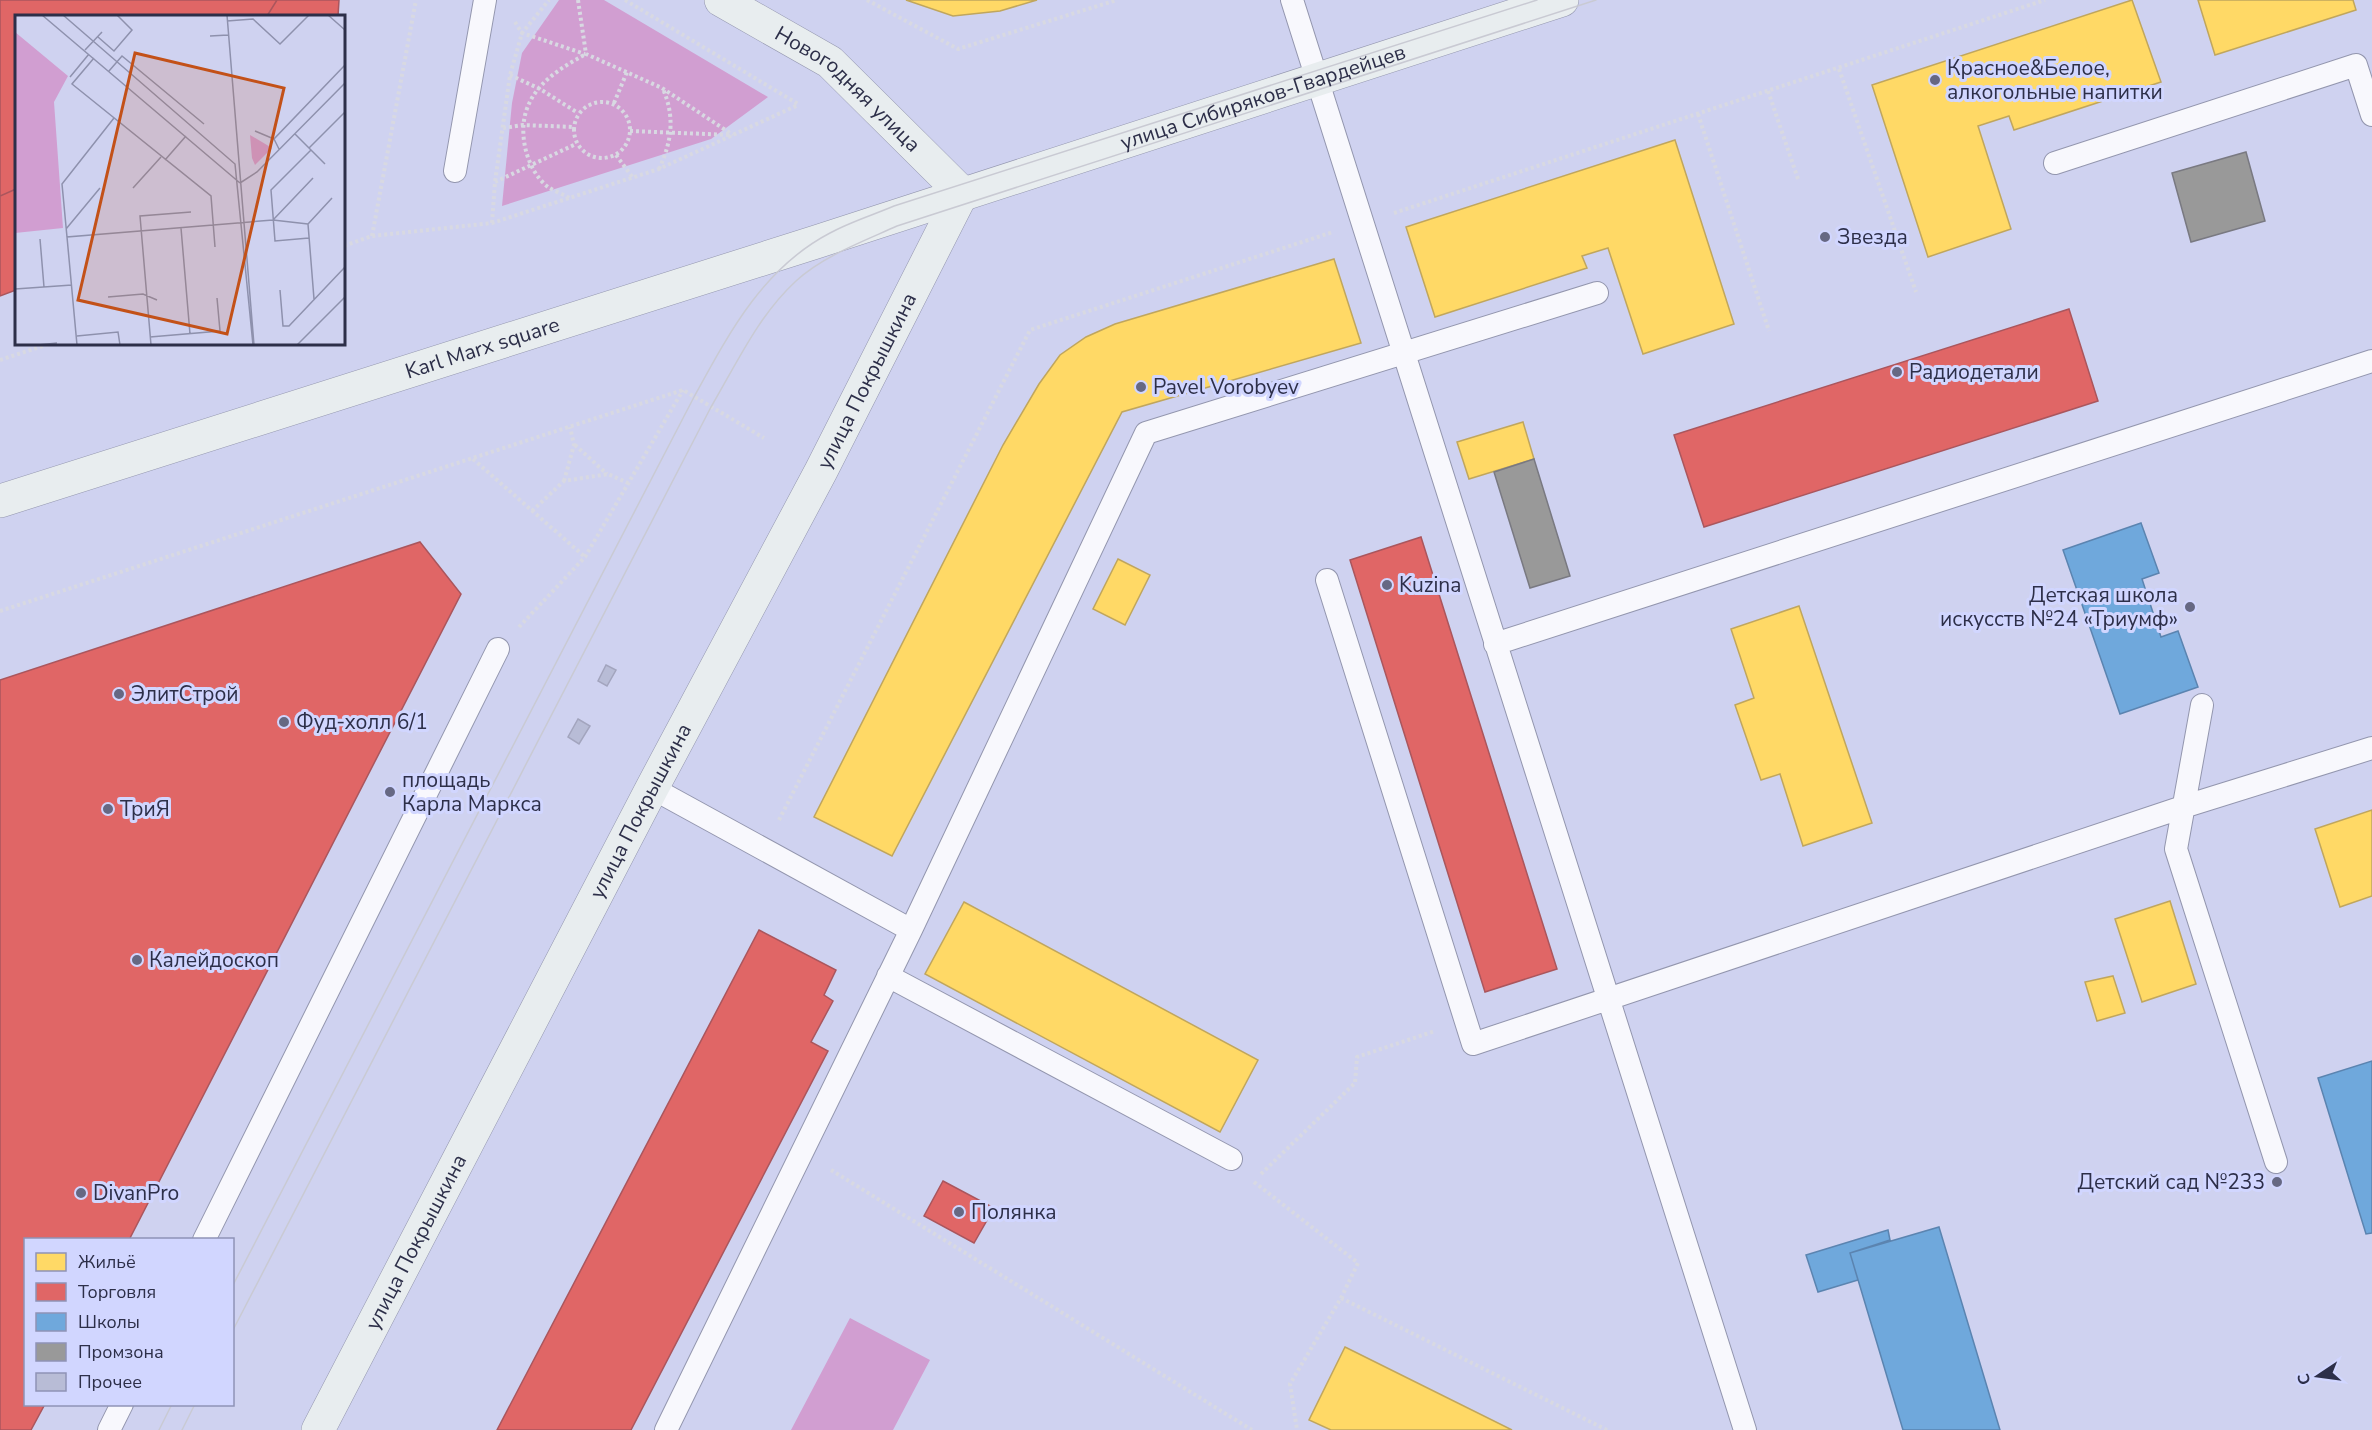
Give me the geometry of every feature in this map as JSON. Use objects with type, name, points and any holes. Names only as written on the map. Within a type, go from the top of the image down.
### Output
[{"type":"main road","name":"Новогодняя улица","points":[[721,0],[830,63],[962,193]]},
{"type":"main road","name":"улица Сибиряков-Гвардейцев","points":[[962,193],[1562,0]]},
{"type":"main road","name":"Karl Marx square","points":[[0,501],[962,193]]},
{"type":"main road","name":"улица Покрышкина","points":[[318,1430],[652,788],[820,471],[962,193]]},
{"type":"lane","points":[[455,171],[485,0]]},
{"type":"lane","points":[[1292,0],[1745,1430]]},
{"type":"lane","points":[[2055,163],[2356,65],[2372,115]]},
{"type":"lane","points":[[666,1430],[911,930],[1146,433],[1597,293]]},
{"type":"lane","points":[[1496,644],[2372,362]]},
{"type":"lane","points":[[1327,580],[1473,1044],[2186,806],[2372,748]]},
{"type":"lane","points":[[204,1238],[498,649]]},
{"type":"lane","points":[[2202,705],[2186,806],[2176,849],[2276,1162]]},
{"type":"lane","points":[[652,788],[911,930]]},
{"type":"lane","points":[[888,976],[1231,1159]]},
{"type":"lane","points":[[110,1430],[121,1406]]},
{"type":"path","points":[[372,236],[416,0]]},
{"type":"path","points":[[492,223],[495,182],[510,75],[522,33],[549,0]]},
{"type":"path","points":[[578,0],[586,54]]},
{"type":"path","points":[[345,246],[372,236],[492,223],[659,169],[798,105],[625,0]]},
{"type":"path","points":[[867,0],[958,49],[1117,0]]},
{"type":"path","points":[[764,850],[1030,330],[1839,69],[2045,0]]},
{"type":"path","points":[[512,16],[522,33],[586,54],[662,88],[733,136]]},
{"type":"path","points":[[570,198],[547,186],[533,166],[525,148],[523,125],[528,105],[540,89],[559,69],[586,54]]},
{"type":"path","points":[[1839,69],[1917,292]]},
{"type":"path","points":[[614,103],[627,72]]},
{"type":"path","points":[[510,75],[540,89],[578,112]]},
{"type":"path","points":[[659,169],[668,150],[671,108],[662,88]]},
{"type":"path","points":[[1768,91],[1798,179]]},
{"type":"path","points":[[603,101],[614,103],[626,114],[630,130],[626,145],[616,155],[596,158],[586,154],[576,144],[573,128],[578,112],[590,103],[603,101]]},
{"type":"path","points":[[1698,114],[1769,331]]},
{"type":"path","points":[[503,128],[523,125],[573,128]]},
{"type":"path","points":[[630,130],[733,136]]},
{"type":"path","points":[[495,182],[576,144]]},
{"type":"path","points":[[616,155],[633,178]]},
{"type":"path","points":[[0,360],[46,345]]},
{"type":"path","points":[[498,649],[585,557],[682,390]]},
{"type":"path","points":[[0,611],[682,390],[764,438]]},
{"type":"path","points":[[532,511],[564,481],[574,445],[570,426]]},
{"type":"path","points":[[574,445],[608,474],[628,483]]},
{"type":"path","points":[[472,458],[585,557]]},
{"type":"path","points":[[564,481],[608,474]]},
{"type":"path","points":[[1254,1181],[1355,1083],[1357,1057],[1467,1021]]},
{"type":"path","points":[[802,1152],[1252,1430]]},
{"type":"path","points":[[1231,1159],[1254,1181],[1358,1263],[1341,1298],[1290,1384],[1297,1430]]},
{"type":"path","points":[[1341,1298],[1607,1430]]},
{"type":"shaded area","points":[[559,0],[604,0],[768,97],[711,139],[502,206],[512,103],[522,53]]},
{"type":"shaded area","points":[[850,1318],[930,1360],[893,1430],[791,1430]]},
{"type":"building: Жильё","points":[[906,0],[1037,0],[1000,11],[953,16]]},
{"type":"building: Жильё","points":[[2132,0],[2161,82],[2014,130],[2009,116],[1978,126],[2011,229],[1928,257],[1872,85]]},
{"type":"building: Жильё","points":[[2198,0],[2353,0],[2356,10],[2215,55]]},
{"type":"building: Жильё","points":[[1675,140],[1734,324],[1643,354],[1608,248],[1582,256],[1587,268],[1435,317],[1406,227]]},
{"type":"building: Жильё","points":[[1334,259],[1361,343],[1122,412],[892,856],[814,817],[1003,445],[1039,384],[1060,355],[1086,337],[1115,324]]},
{"type":"building: Жильё","points":[[1523,422],[1534,459],[1469,479],[1457,442]]},
{"type":"building: Жильё","points":[[1118,559],[1150,575],[1125,625],[1093,609]]},
{"type":"building: Жильё","points":[[1799,606],[1872,823],[1803,846],[1780,774],[1761,780],[1735,705],[1754,698],[1731,629]]},
{"type":"building: Жильё","points":[[2372,810],[2372,896],[2340,907],[2315,829]]},
{"type":"building: Жильё","points":[[2170,901],[2196,984],[2142,1002],[2115,919]]},
{"type":"building: Жильё","points":[[964,902],[1258,1060],[1220,1132],[925,974]]},
{"type":"building: Жильё","points":[[2113,976],[2125,1013],[2097,1021],[2085,982]]},
{"type":"building: Жильё","points":[[1345,1347],[1512,1430],[1331,1430],[1309,1420]]},
{"type":"building: Торговля","points":[[0,0],[277,0],[268,15],[15,15],[15,189],[0,196]]},
{"type":"building: Торговля","points":[[277,0],[339,0],[338,15],[268,15]]},
{"type":"building: Торговля","points":[[15,189],[15,290],[0,296],[0,196]]},
{"type":"building: Торговля","points":[[2069,309],[2098,401],[1704,527],[1674,435]]},
{"type":"building: Торговля","points":[[1421,537],[1557,969],[1485,992],[1350,560]]},
{"type":"building: Торговля","name":"Калейдоскоп","points":[[420,542],[461,594],[130,1238],[24,1238],[24,1406],[44,1406],[31,1430],[0,1430],[0,680]]},
{"type":"building: Торговля","points":[[759,930],[836,970],[824,995],[833,1001],[811,1042],[828,1051],[631,1430],[497,1430]]},
{"type":"building: Торговля","name":"Полянка","points":[[943,1181],[994,1208],[974,1243],[924,1216]]},
{"type":"building: Школы","points":[[2141,523],[2159,573],[2142,579],[2161,637],[2178,631],[2198,687],[2120,714],[2063,550]]},
{"type":"building: Школы","points":[[2372,1061],[2372,1233],[2366,1234],[2318,1078]]},
{"type":"building: Школы","points":[[1939,1227],[2000,1430],[1903,1430],[1850,1253]]},
{"type":"building: Школы","points":[[1888,1230],[1890,1240],[1850,1253],[1858,1280],[1818,1292],[1806,1255]]},
{"type":"building: Промзона","points":[[2246,152],[2265,221],[2191,242],[2172,173]]},
{"type":"building: Промзона","points":[[1534,459],[1570,576],[1530,588],[1494,472]]},
{"type":"building: Прочее","points":[[606,665],[616,670],[607,686],[598,681]]},
{"type":"building: Прочее","points":[[578,719],[590,726],[579,744],[568,737]]},
{"type":"tram line","points":[[234,1283],[694,397],[750,304],[785,264],[806,247],[830,233],[894,206],[1537,0]]},
{"type":"tram line","points":[[234,1328],[711,407],[759,325],[770,309],[796,281],[831,257],[897,226],[1596,0]]},
{"type":"tram line","points":[[159,1430],[171,1406]]},
{"type":"tram line","points":[[182,1430],[194,1406]]},
{"type":"place","name":"Красное&Белое, алкогольные напитки","points":[[1935,80]]},
{"type":"place","name":"Звезда","points":[[1825,237]]},
{"type":"place","name":"Радиодетали","points":[[1897,372]]},
{"type":"place","name":"Pavel Vorobyev","points":[[1141,387]]},
{"type":"place","name":"Kuzina","points":[[1387,585]]},
{"type":"place","name":"Детская школа искусств №24 «Триумф»","points":[[2190,607]]},
{"type":"place","name":"ЭлитСтрой","points":[[119,694]]},
{"type":"place","name":"Фуд-холл 6/1","points":[[284,722]]},
{"type":"place","name":"площадь Карла Маркса","points":[[390,792]]},
{"type":"place","name":"ТриЯ","points":[[108,809]]},
{"type":"place","name":"Калейдоскоп","points":[[137,960]]},
{"type":"place","name":"Детский сад №233","points":[[2277,1182]]},
{"type":"place","name":"DivanPro","points":[[81,1193]]},
{"type":"place","name":"Полянка","points":[[959,1212]]}]
